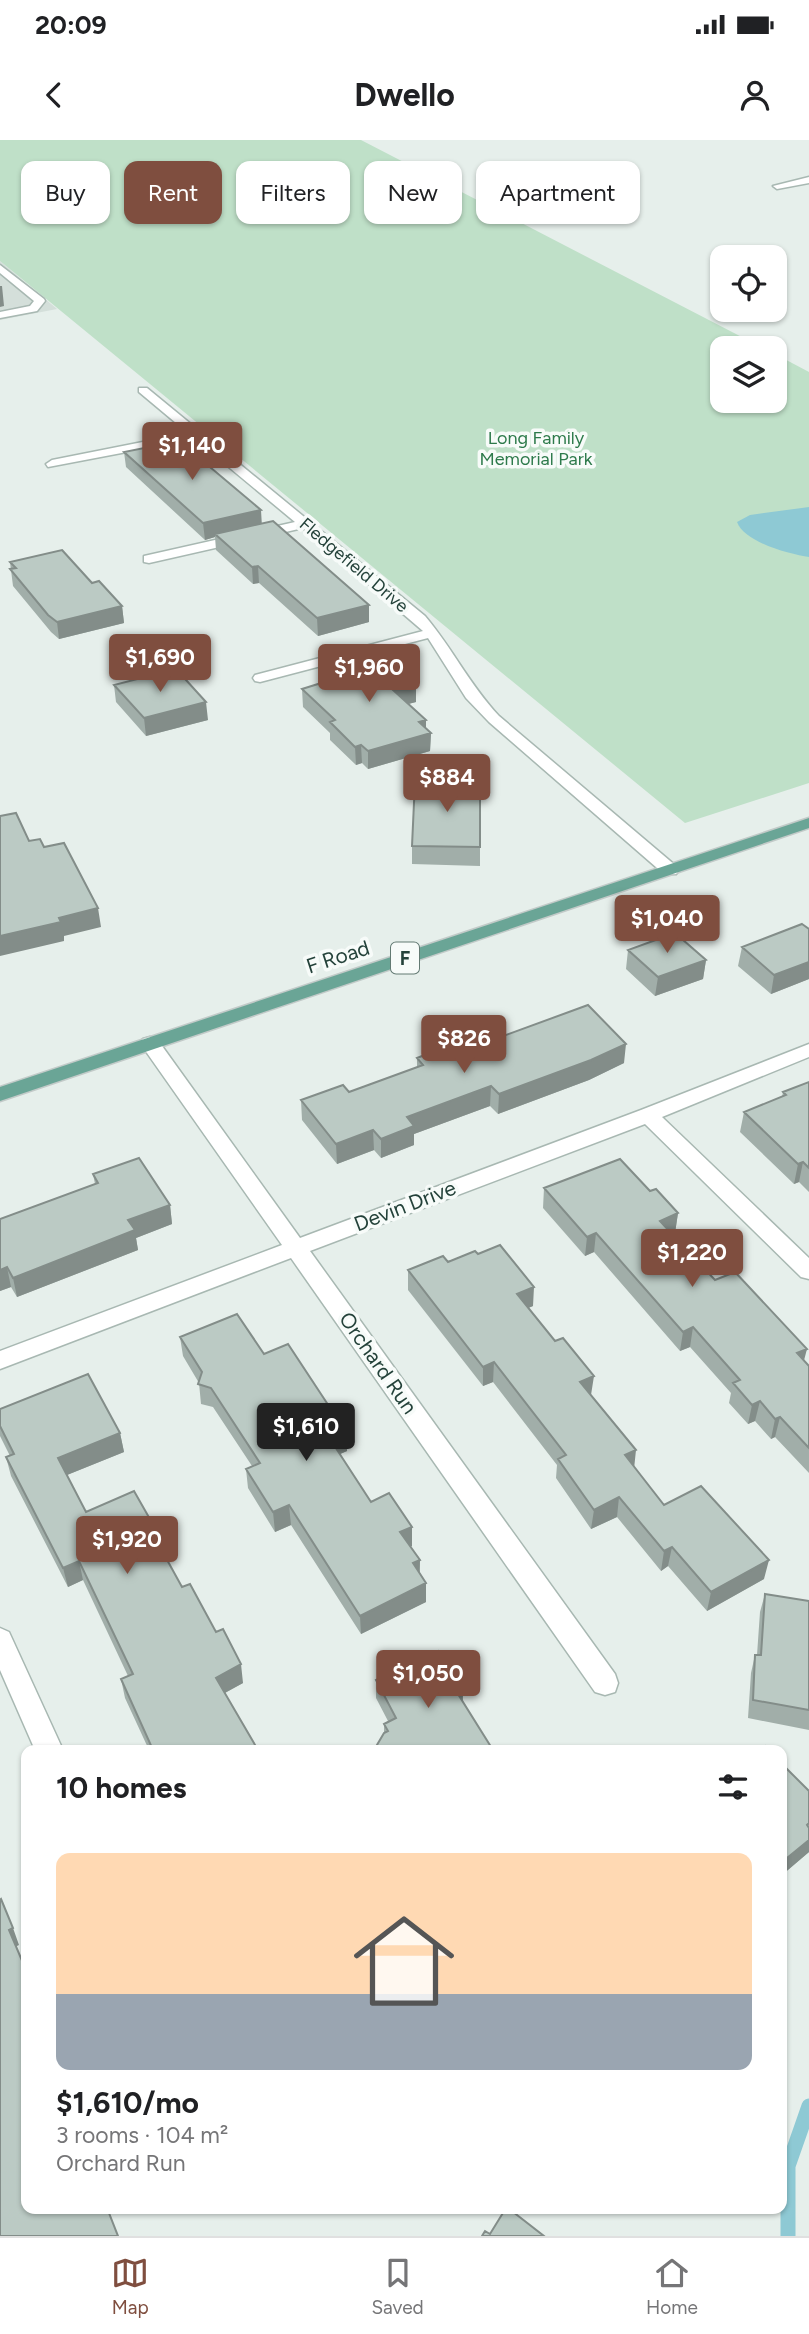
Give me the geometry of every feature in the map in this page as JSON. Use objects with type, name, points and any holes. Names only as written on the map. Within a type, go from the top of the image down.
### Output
[{"type":"main road","name":"F Road","points":[[0,1094],[809,823]]},
{"type":"street","points":[[777,186],[809,180]]},
{"type":"street","points":[[0,268],[40,301],[33,309],[0,315]]},
{"type":"street","name":"Fledgefield Drive","points":[[143,390],[420,619],[432,633],[471,695],[494,719],[670,870]]},
{"type":"street","points":[[52,464],[196,435]]},
{"type":"street","points":[[149,559],[305,524]]},
{"type":"street","points":[[260,678],[432,633]]},
{"type":"street","name":"Orchard Run","points":[[150,1043],[605,1683]]},
{"type":"street","name":"Devin Drive","points":[[0,1360],[648,1115],[809,1049]]},
{"type":"street","points":[[648,1115],[809,1271]]},
{"type":"street","points":[[0,1640],[47,1745]]},
{"type":"shaded area","points":[[0,261],[57,309],[0,320]]},
{"type":"green space","name":"Long Family Memorial Park","points":[[0,140],[361,140],[402,161],[364,161],[364,224],[462,224],[462,192],[476,200],[476,224],[523,224],[740,336],[710,336],[710,413],[787,413],[787,360],[809,372],[809,783],[685,823],[0,261]]},
{"type":"water","points":[[809,507],[809,557],[779,550],[758,541],[741,529],[737,522],[750,515]]},
{"type":"building","points":[[179,441],[261,510],[203,523],[124,452]]},
{"type":"building","points":[[273,521],[369,605],[317,618],[258,566],[252,567],[215,534]]},
{"type":"building","points":[[62,550],[92,583],[99,581],[122,606],[57,622],[48,615],[10,569],[16,568],[10,562]]},
{"type":"building","points":[[370,659],[387,659],[416,684],[393,690],[426,720],[419,722],[431,733],[368,751],[361,745],[355,747],[330,722],[335,720],[302,689],[334,679],[326,671]]},
{"type":"building","points":[[176,669],[206,702],[144,718],[114,685]]},
{"type":"building","points":[[415,781],[480,782],[480,847],[412,846]]},
{"type":"building","points":[[16,813],[29,841],[40,839],[44,847],[64,843],[98,908],[59,918],[61,922],[0,936],[0,816]]},
{"type":"building","points":[[802,924],[809,929],[809,962],[774,975],[742,947]]},
{"type":"building","points":[[675,933],[706,960],[658,977],[628,950]]},
{"type":"building","points":[[588,1005],[626,1044],[499,1094],[491,1086],[407,1117],[414,1126],[381,1139],[373,1130],[336,1144],[301,1100],[343,1085],[349,1092],[423,1065],[417,1058],[458,1042],[465,1050]]},
{"type":"building","points":[[809,1082],[809,1168],[803,1162],[798,1164],[744,1112],[786,1095],[783,1092]]},
{"type":"building","points":[[139,1158],[170,1205],[128,1220],[135,1230],[13,1278],[7,1267],[0,1270],[0,1219],[98,1183],[93,1174]]},
{"type":"building","points":[[620,1159],[650,1191],[656,1189],[678,1213],[660,1221],[715,1280],[735,1272],[807,1349],[797,1353],[809,1366],[809,1448],[780,1417],[775,1419],[760,1401],[752,1405],[733,1383],[740,1380],[693,1327],[683,1332],[596,1233],[587,1237],[544,1188]]},
{"type":"building","points":[[500,1245],[534,1287],[517,1294],[555,1341],[563,1338],[594,1376],[580,1382],[636,1450],[625,1455],[664,1505],[701,1486],[769,1560],[711,1592],[672,1547],[664,1551],[619,1497],[594,1510],[558,1459],[566,1455],[494,1362],[483,1367],[408,1270],[443,1256],[448,1262]]},
{"type":"building","points":[[237,1314],[264,1354],[288,1344],[346,1432],[330,1439],[371,1502],[389,1493],[412,1527],[400,1532],[420,1560],[413,1563],[426,1583],[360,1616],[289,1505],[273,1512],[246,1469],[260,1463],[211,1388],[198,1384],[202,1372],[180,1337]]},
{"type":"building","points":[[88,1374],[120,1433],[58,1458],[86,1512],[134,1491],[159,1535],[155,1538],[182,1587],[190,1584],[216,1632],[223,1629],[241,1664],[216,1678],[255,1745],[151,1745],[121,1679],[133,1674],[79,1561],[63,1568],[6,1457],[14,1454],[0,1426],[0,1409]]},
{"type":"building","points":[[765,1594],[809,1601],[809,1710],[753,1700],[755,1655],[761,1655]]},
{"type":"building","points":[[438,1651],[463,1691],[458,1694],[490,1745],[377,1745],[388,1731],[384,1724],[396,1718],[376,1680]]},
{"type":"building","points":[[787,1769],[809,1791],[809,1840],[787,1858]]},
{"type":"building","points":[[0,1900],[13,1928],[9,1930],[21,1958],[21,2214],[109,2214],[118,2236],[0,2236]]},
{"type":"building","points":[[502,2214],[516,2214],[544,2236],[482,2236],[485,2231],[490,2234]]},
{"type":"waterway","points":[[788,2236],[788,2166],[809,2106]]}]
